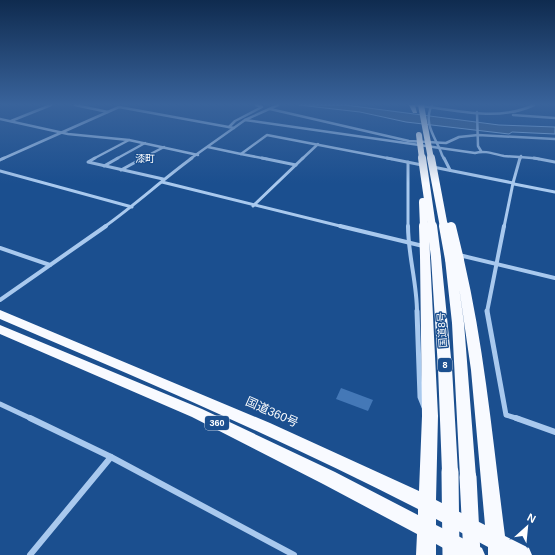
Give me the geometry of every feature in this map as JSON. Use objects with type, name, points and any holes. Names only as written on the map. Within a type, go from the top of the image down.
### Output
[{"type":"highway","points":[[421,131],[428,191],[423,200],[442,256],[465,286],[481,391],[497,548]]},
{"type":"highway","points":[[424,131],[438,191],[450,223],[442,256],[429,349],[430,424],[427,505],[428,530],[426,555]]},
{"type":"highway","name":"国道8号","points":[[442,256],[450,472],[451,555]]},
{"type":"highway","name":"国道8号","points":[[442,256],[458,322],[473,555]]},
{"type":"highway","name":"国道360号","points":[[0,314],[213,404],[302,444],[427,505],[497,548],[522,555]]},
{"type":"highway","name":"360","points":[[0,329],[197,413],[428,530],[473,555]]},
{"type":"street","points":[[52,131],[129,140],[198,154]]},
{"type":"street","points":[[0,160],[66,131]]},
{"type":"street","points":[[0,300],[132,207],[162,181],[230,131]]},
{"type":"street","points":[[321,131],[467,152],[475,153],[481,151],[505,156],[521,156],[555,162]]},
{"type":"street","points":[[365,131],[409,141],[446,143],[459,137],[478,134],[555,139]]},
{"type":"street","points":[[432,131],[433,138],[440,146],[442,155],[450,170]]},
{"type":"street","points":[[478,131],[478,146],[481,151]]},
{"type":"street","points":[[241,154],[267,135],[555,192]]},
{"type":"street","points":[[129,140],[88,162],[253,206],[408,243],[442,256],[497,264],[555,278]]},
{"type":"street","points":[[104,166],[145,143]]},
{"type":"street","points":[[253,206],[318,144]]},
{"type":"street","points":[[121,170],[164,147]]},
{"type":"street","points":[[208,147],[296,165]]},
{"type":"street","points":[[521,156],[513,183],[487,311],[506,415],[555,432]]},
{"type":"street","points":[[0,157],[4,158]]},
{"type":"street","points":[[408,162],[408,243],[417,297],[420,397],[430,424]]},
{"type":"street","points":[[0,171],[132,207]]},
{"type":"street","points":[[0,248],[50,265]]},
{"type":"street","points":[[0,404],[110,457],[294,555]]},
{"type":"street","points":[[30,555],[110,457]]},
{"type":"water","points":[[482,131],[555,131],[555,134],[512,132],[509,134]]},
{"type":"building","points":[[341,388],[373,400],[368,411],[336,399]]},
{"type":"district","name":"漆町","points":[[145,158]]}]
